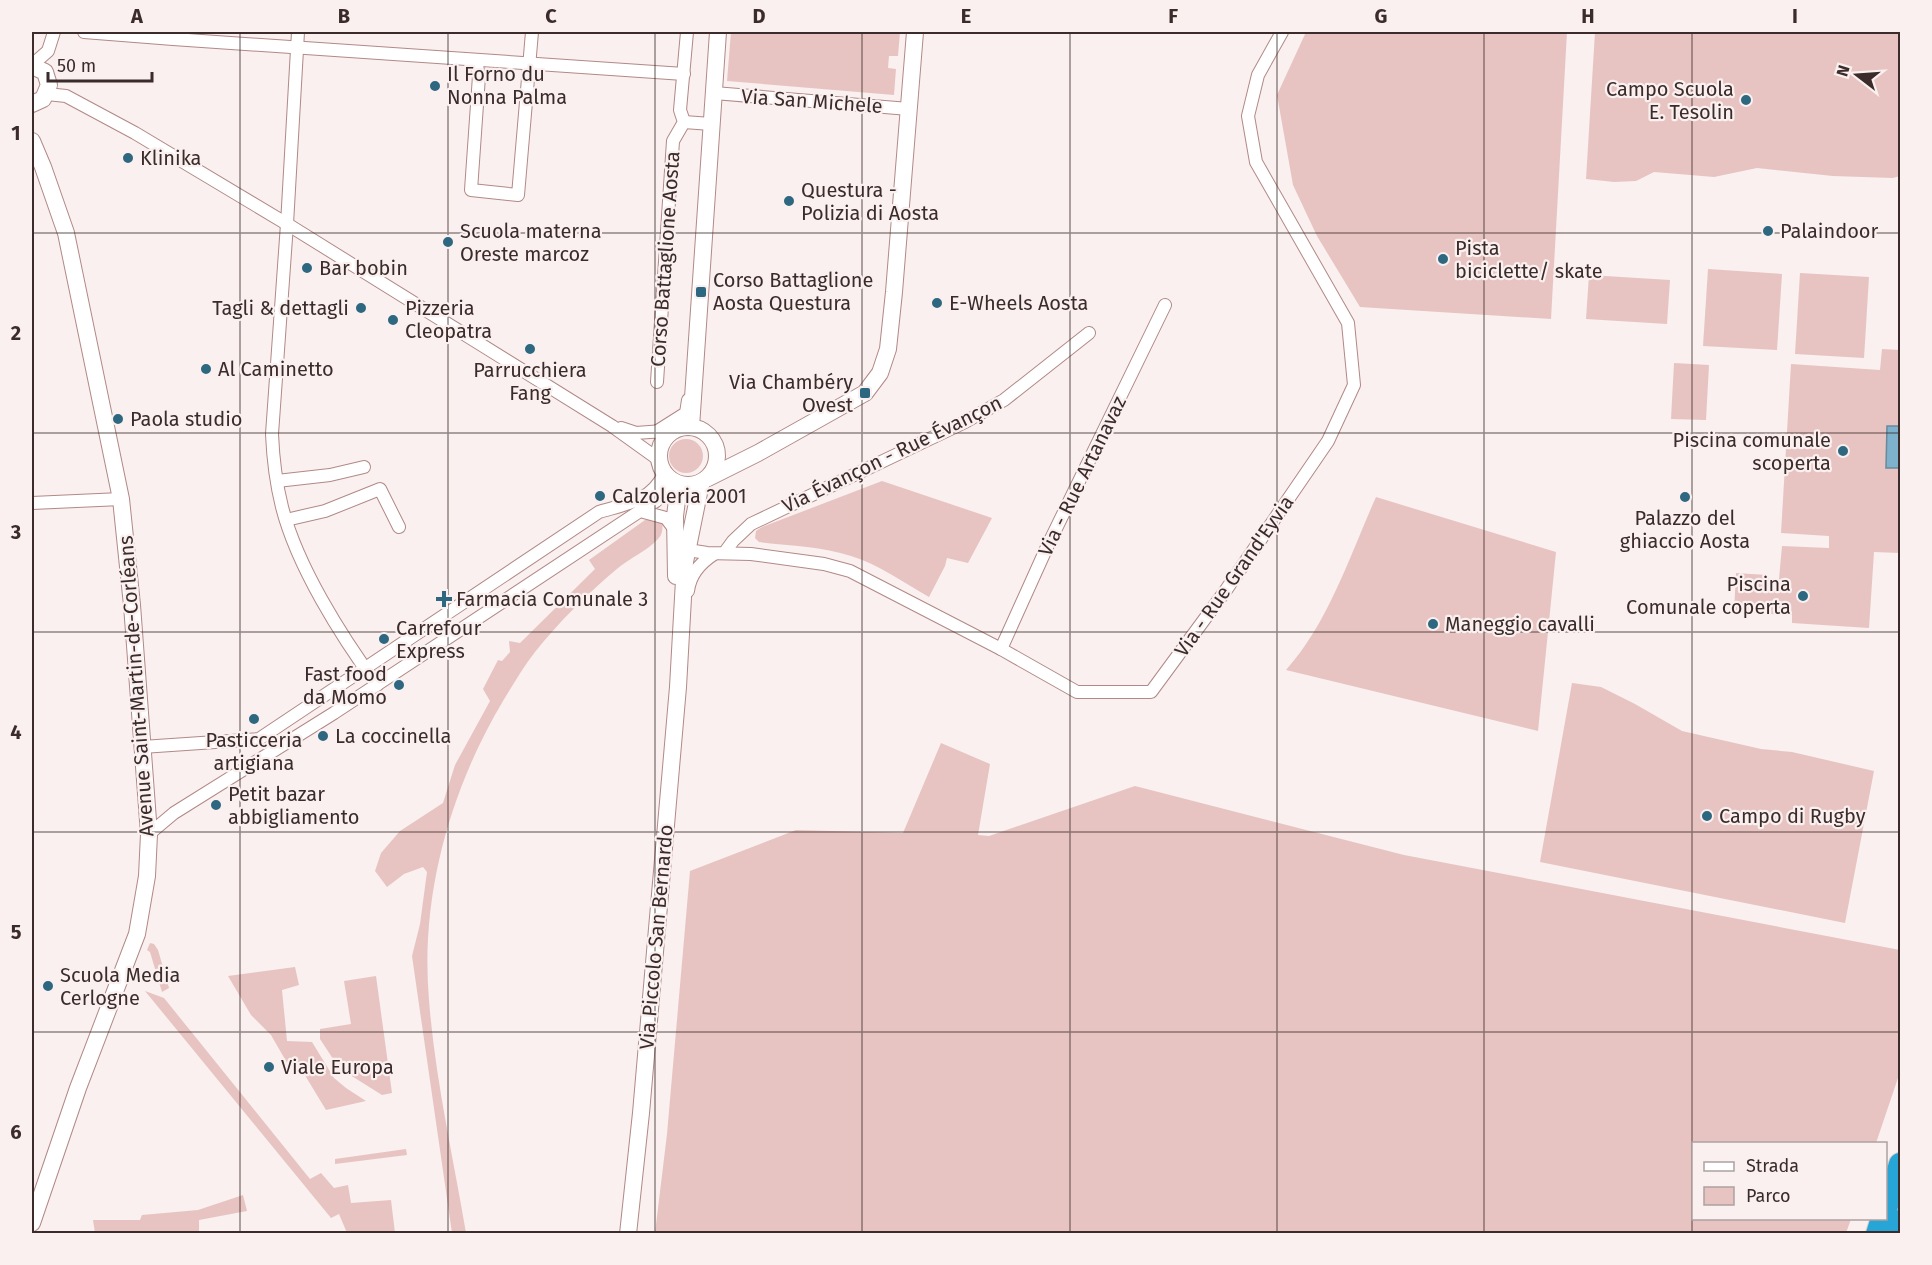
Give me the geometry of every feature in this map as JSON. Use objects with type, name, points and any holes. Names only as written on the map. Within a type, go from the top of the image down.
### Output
[{"type":"highway","points":[[1887,1206],[1900,1164]]},
{"type":"highway","points":[[1896,1233],[1900,1221]]},
{"type":"street","points":[[32,104],[39,102],[47,94],[50,85],[48,77],[41,69],[32,65],[48,51],[54,32]]},
{"type":"street","points":[[84,32],[174,35],[298,47],[684,74]]},
{"type":"street","points":[[298,32],[272,434],[277,481],[286,520],[302,563],[365,669],[377,685]]},
{"type":"street","points":[[476,60],[479,76],[471,190],[518,195],[532,32]]},
{"type":"street","name":"Corso Battaglione Aosta","points":[[657,382],[673,141],[684,122],[680,110],[687,32]]},
{"type":"street","name":"Corso Battaglione Aosta","points":[[685,427],[697,358],[718,32]]},
{"type":"street","points":[[612,426],[671,478],[690,486],[758,453],[865,393],[880,373],[888,350],[915,32]]},
{"type":"street","name":"Via - Rue Grand'Eyvia","points":[[687,549],[824,564],[850,572],[1001,649],[1077,692],[1151,693],[1226,590],[1328,441],[1354,385],[1348,323],[1256,162],[1248,116],[1258,75],[1282,32]]},
{"type":"street","name":"Via San Michele","points":[[714,93],[909,109]]},
{"type":"street","points":[[47,94],[66,96],[91,108],[287,224],[541,387],[612,426],[636,433],[685,427],[704,431],[713,441],[717,454],[715,467],[705,480]]},
{"type":"street","points":[[684,122],[711,124]]},
{"type":"street","name":"Avenue Saint-Martin-de-Corléans","points":[[32,141],[66,233],[121,499],[132,605],[149,834],[147,876],[137,934],[78,1088],[32,1224]]},
{"type":"street","name":"Via - Rue Artanavaz","points":[[1001,649],[1047,547],[1165,305]]},
{"type":"street","name":"Via Évançon - Rue Évançon","points":[[719,553],[751,524],[965,422],[1004,400],[1089,333]]},
{"type":"street","name":"Corso Battaglione Aosta","points":[[656,432],[686,413],[697,358]]},
{"type":"street","points":[[671,478],[660,446],[667,435],[685,427]]},
{"type":"street","points":[[277,481],[330,475],[364,466]]},
{"type":"street","points":[[149,834],[174,813],[377,685],[640,512],[656,501],[671,478]]},
{"type":"street","points":[[142,747],[259,739],[599,512],[651,494],[659,485],[671,478]]},
{"type":"street","name":"Via Piccolo San Bernardo","points":[[671,478],[681,503],[680,542],[687,549]]},
{"type":"street","name":"Via Piccolo San Bernardo","points":[[671,478],[681,640]]},
{"type":"street","name":"Via Piccolo San Bernardo","points":[[628,1233],[641,1113],[687,549],[705,480]]},
{"type":"street","points":[[286,520],[325,511],[380,489],[399,527]]},
{"type":"street","points":[[32,503],[121,499]]},
{"type":"street","points":[[640,512],[666,518],[675,530]]},
{"type":"street","name":"Via Piccolo San Bernardo","points":[[681,640],[689,582],[697,568],[719,553]]},
{"type":"green space","points":[[731,32],[900,32],[898,56],[889,56],[888,68],[896,69],[894,95],[727,81]]},
{"type":"green space","points":[[1306,32],[1567,32],[1551,319],[1360,307],[1317,236],[1293,185],[1277,95]]},
{"type":"green space","name":"Campo Scuola E. Tesolin","points":[[1595,32],[1900,32],[1900,176],[1893,178],[1833,176],[1757,168],[1714,177],[1654,172],[1636,181],[1614,182],[1586,179]]},
{"type":"green space","points":[[1708,269],[1782,274],[1777,350],[1703,346]]},
{"type":"green space","points":[[1800,273],[1869,277],[1864,358],[1795,354]]},
{"type":"green space","points":[[1589,275],[1670,280],[1667,324],[1586,319]]},
{"type":"green space","name":"Piscina comunale scoperta","points":[[1882,349],[1900,350],[1900,553],[1874,552],[1869,628],[1792,623],[1792,615],[1734,612],[1736,573],[1767,575],[1767,578],[1779,579],[1782,546],[1829,548],[1829,536],[1781,533],[1791,364],[1880,370]]},
{"type":"green space","points":[[1674,363],[1709,365],[1706,420],[1671,419]]},
{"type":"green space","points":[[686,439],[698,444],[703,456],[698,468],[686,473],[674,468],[669,456],[674,444]]},
{"type":"green space","points":[[882,481],[992,518],[968,563],[947,558],[929,597],[861,559],[817,548],[759,542],[755,538],[756,531],[762,527]]},
{"type":"green space","name":"Maneggio cavalli","points":[[1376,497],[1556,552],[1538,731],[1286,670],[1315,631],[1327,609]]},
{"type":"green space","points":[[656,518],[663,522],[662,533],[658,539],[618,568],[585,598],[544,641],[522,670],[484,735],[454,807],[443,845],[434,883],[427,961],[435,1058],[466,1233],[452,1233],[412,956],[420,924],[427,872],[423,867],[404,874],[387,887],[375,871],[381,853],[400,831],[443,803],[455,765],[490,701],[483,689],[498,660],[502,661],[510,652],[509,641],[520,643],[595,569],[589,560],[645,520]]},
{"type":"green space","name":"Campo di Rugby","points":[[1572,683],[1601,687],[1682,731],[1761,749],[1792,752],[1874,771],[1845,923],[1540,862]]},
{"type":"green space","points":[[941,743],[990,764],[978,835],[989,836],[1135,786],[1404,855],[1900,950],[1900,1072],[1876,1142],[1692,1142],[1692,1220],[1851,1220],[1846,1233],[655,1233],[667,1134],[690,871],[796,830],[903,833]]},
{"type":"green space","points":[[150,943],[154,944],[158,950],[169,988],[162,992],[150,952],[147,950]]},
{"type":"green space","points":[[295,967],[299,985],[282,990],[287,1041],[312,1042],[334,1078],[366,1101],[326,1110],[306,1077],[303,1066],[290,1068],[271,1035],[251,1015],[228,976]]},
{"type":"green space","points":[[376,976],[392,1093],[382,1095],[339,1068],[320,1039],[320,1029],[351,1024],[344,981]]},
{"type":"green space","points":[[145,991],[164,998],[310,1179],[321,1173],[334,1188],[348,1185],[351,1203],[391,1200],[395,1233],[347,1233],[339,1214],[331,1218]]},
{"type":"green space","points":[[406,1149],[407,1155],[335,1164],[335,1159]]},
{"type":"green space","points":[[243,1195],[247,1211],[199,1220],[199,1233],[95,1233],[93,1220],[140,1220],[142,1215],[198,1210]]},
{"type":"water","points":[[1887,426],[1900,426],[1900,468],[1886,468]]},
{"type":"place","name":"Il Forno du Nonna Palma","points":[[435,86]]},
{"type":"place","name":"Campo Scuola E. Tesolin","points":[[1746,100]]},
{"type":"place","name":"Klinika","points":[[128,158]]},
{"type":"place","name":"Questura - Polizia di Aosta","points":[[789,201]]},
{"type":"place","name":"Palaindoor","points":[[1768,231]]},
{"type":"place","name":"Scuola materna Oreste marcoz","points":[[448,242]]},
{"type":"place","name":"Pista biciclette/ skate","points":[[1443,259]]},
{"type":"place","name":"Bar bobin","points":[[307,268]]},
{"type":"place","name":"Corso Battaglione Aosta Questura","points":[[701,292]]},
{"type":"place","name":"E-Wheels Aosta","points":[[937,303]]},
{"type":"place","name":"Tagli & dettagli","points":[[361,308]]},
{"type":"place","name":"Pizzeria Cleopatra","points":[[393,320]]},
{"type":"place","name":"Parrucchiera Fang","points":[[530,349]]},
{"type":"place","name":"Al Caminetto","points":[[206,369]]},
{"type":"place","name":"Via Chambéry Ovest","points":[[865,393]]},
{"type":"place","name":"Paola studio","points":[[118,419]]},
{"type":"place","name":"Piscina comunale scoperta","points":[[1843,451]]},
{"type":"place","name":"Calzoleria 2001","points":[[600,496]]},
{"type":"place","name":"Palazzo del ghiaccio Aosta","points":[[1685,497]]},
{"type":"place","name":"Piscina Comunale coperta","points":[[1803,596]]},
{"type":"place","name":"Farmacia Comunale 3","points":[[444,599]]},
{"type":"place","name":"Maneggio cavalli","points":[[1433,624]]},
{"type":"place","name":"Carrefour Express","points":[[384,639]]},
{"type":"place","name":"Fast food da Momo","points":[[399,685]]},
{"type":"place","name":"Pasticceria artigiana","points":[[254,719]]},
{"type":"place","name":"La coccinella","points":[[323,736]]},
{"type":"place","name":"Petit bazar abbigliamento","points":[[216,805]]},
{"type":"place","name":"Campo di Rugby","points":[[1707,816]]},
{"type":"place","name":"Scuola Media Cerlogne","points":[[48,986]]},
{"type":"place","name":"Viale Europa","points":[[269,1067]]}]
